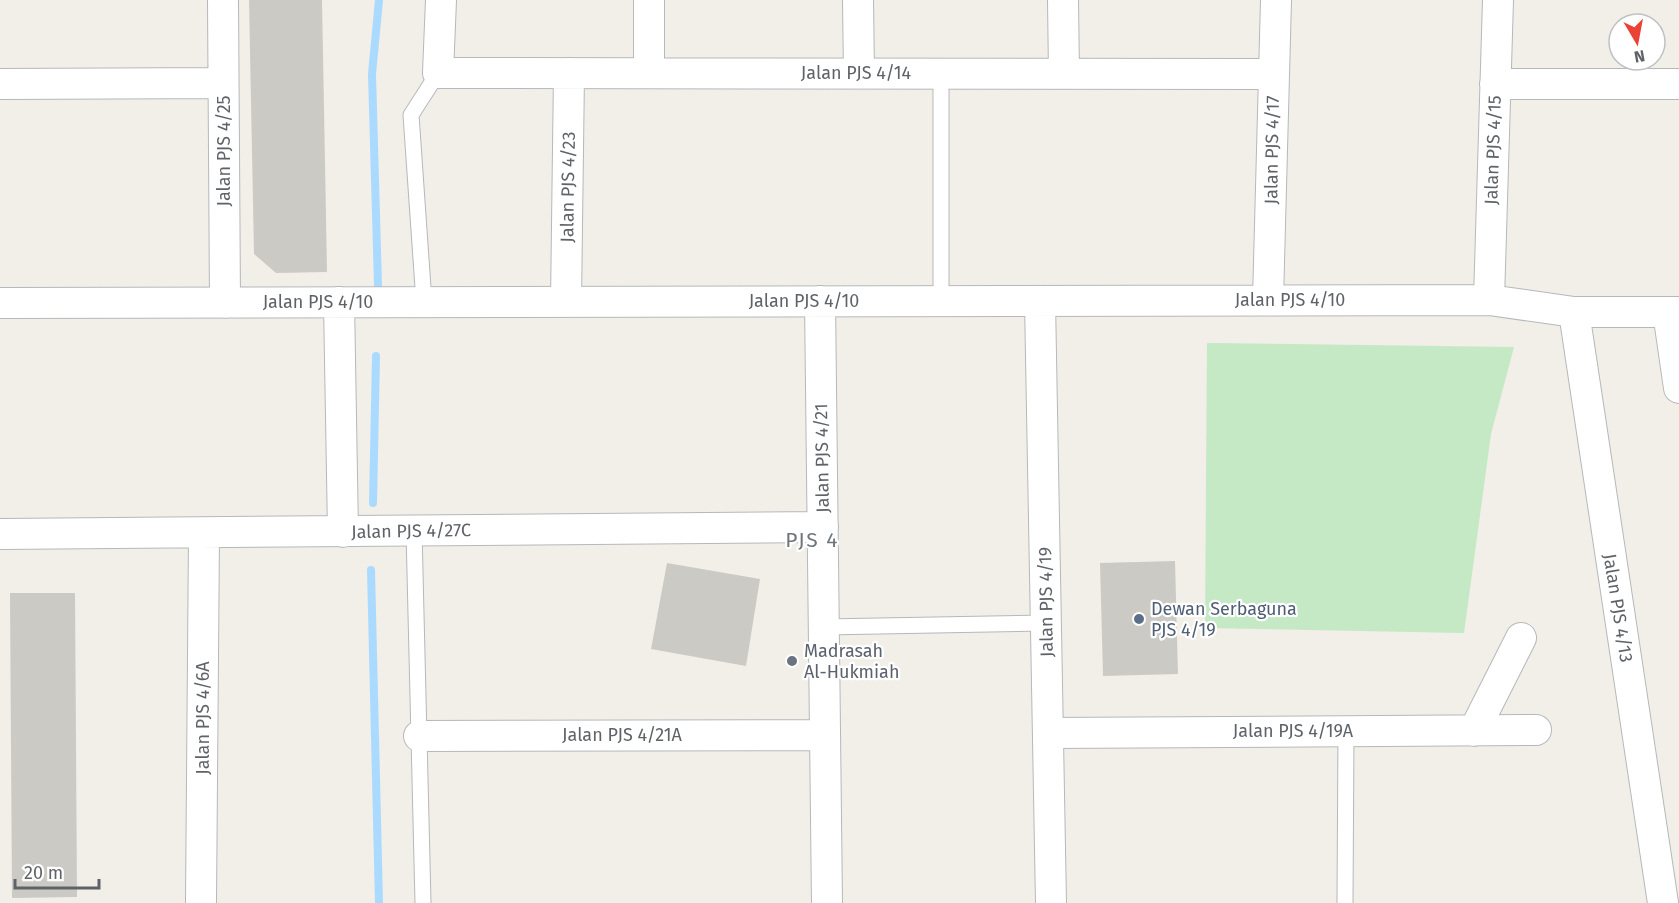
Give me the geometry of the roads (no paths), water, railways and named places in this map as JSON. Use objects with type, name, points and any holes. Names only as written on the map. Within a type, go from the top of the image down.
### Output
[{"type":"street","name":"Jalan PJS 4/25","points":[[223,0],[225,303]]},
{"type":"street","points":[[438,73],[441,0]]},
{"type":"street","points":[[649,0],[649,73]]},
{"type":"street","points":[[858,0],[859,73]]},
{"type":"street","points":[[1063,0],[1064,74]]},
{"type":"street","name":"Jalan PJS 4/17","points":[[1268,300],[1276,0]]},
{"type":"street","name":"Jalan PJS 4/15","points":[[1489,300],[1498,0]]},
{"type":"street","name":"Jalan PJS 4/14","points":[[438,73],[1274,74]]},
{"type":"street","name":"Jalan PJS 4/23","points":[[566,302],[569,73]]},
{"type":"street","points":[[0,84],[223,83]]},
{"type":"street","points":[[1495,84],[1679,84]]},
{"type":"street","name":"Jalan PJS 4/10","points":[[0,303],[1489,300],[1574,312],[1608,310],[1673,312]]},
{"type":"street","name":"Jalan PJS 4/21","points":[[820,301],[827,903]]},
{"type":"street","name":"Jalan PJS 4/19","points":[[1040,301],[1051,903]]},
{"type":"street","points":[[339,302],[343,532]]},
{"type":"street","name":"Jalan PJS 4/13","points":[[1574,312],[1663,903]]},
{"type":"street","points":[[1673,312],[1679,388]]},
{"type":"street","name":"Jalan PJS 4/27C","points":[[0,534],[823,527]]},
{"type":"street","name":"Jalan PJS 4/6A","points":[[201,903],[204,534]]},
{"type":"street","points":[[1474,731],[1521,638]]},
{"type":"street","name":"Jalan PJS 4/19A","points":[[1049,732],[1536,730]]},
{"type":"street","name":"Jalan PJS 4/21A","points":[[419,736],[825,735]]},
{"type":"lane","points":[[424,302],[411,115],[438,73]]},
{"type":"lane","points":[[940,74],[941,301]]},
{"type":"lane","points":[[414,531],[423,903]]},
{"type":"lane","points":[[824,627],[1047,623]]},
{"type":"lane","points":[[1345,903],[1346,731]]},
{"type":"waterway","points":[[378,285],[372,74],[379,0]]},
{"type":"waterway","points":[[373,503],[376,356]]},
{"type":"waterway","points":[[371,570],[379,903]]},
{"type":"place","name":"Dewan Serbaguna PJS 4/19","points":[[1139,619]]},
{"type":"place","name":"Madrasah Al-Hukmiah","points":[[792,661]]},
{"type":"district","name":"PJS 4","points":[[812,540]]}]
